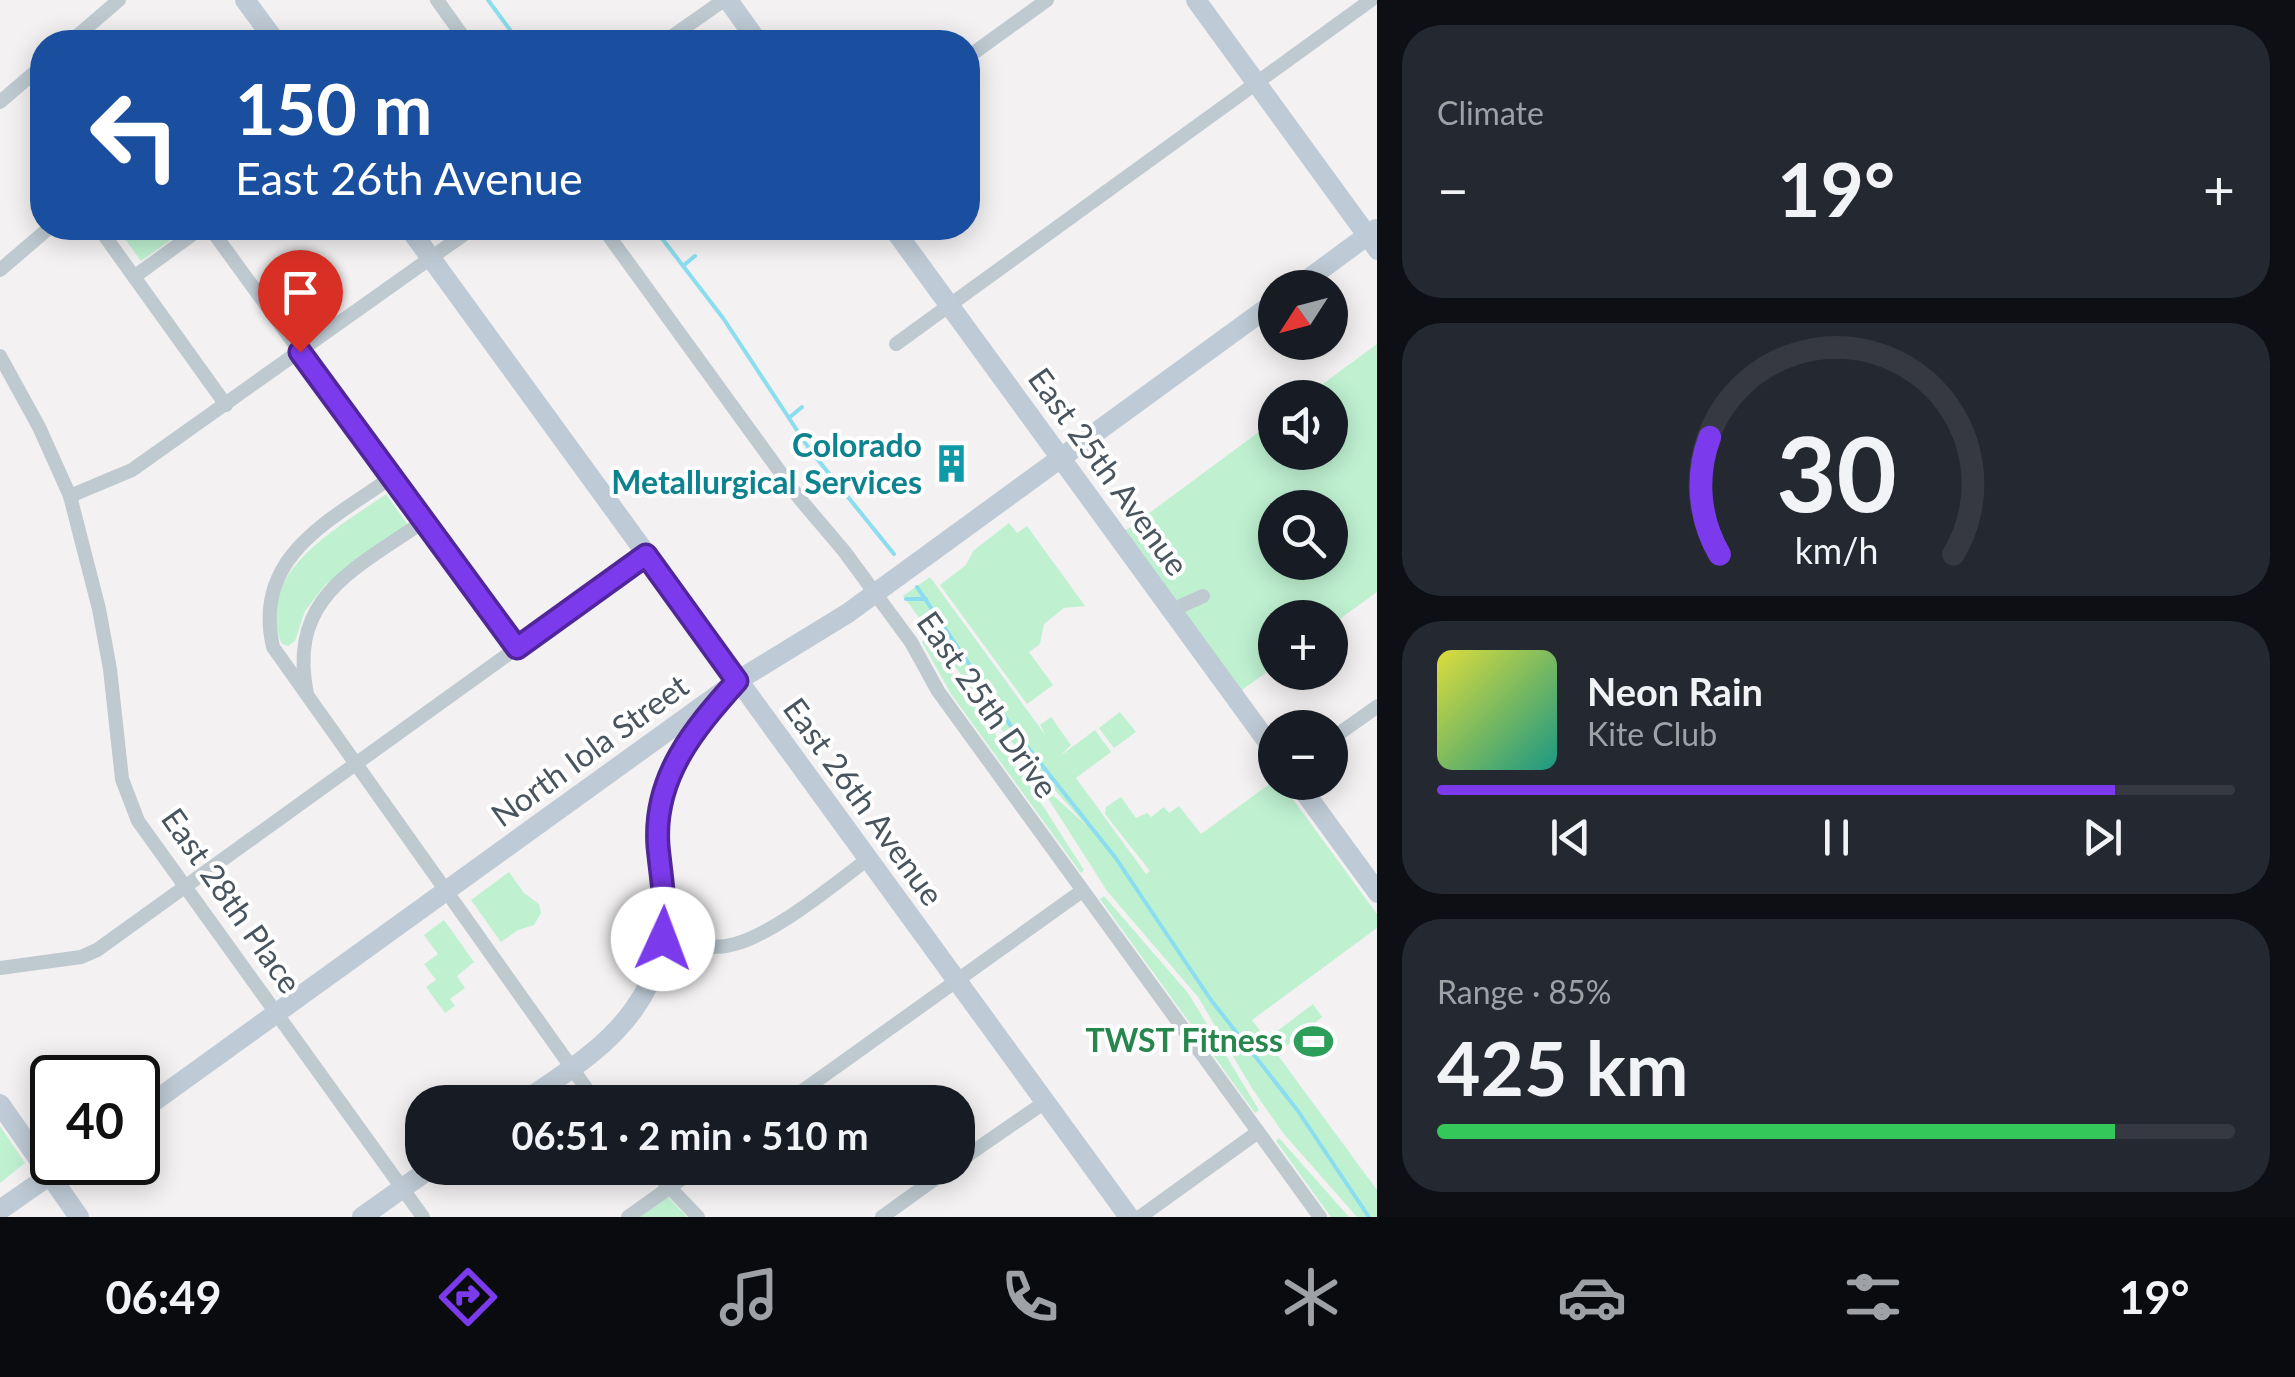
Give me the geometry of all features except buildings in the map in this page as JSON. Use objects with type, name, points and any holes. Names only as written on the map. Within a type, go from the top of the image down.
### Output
[{"type":"street","points":[[85,30],[119,0]]},
{"type":"street","points":[[245,0],[267,30]]},
{"type":"street","points":[[437,0],[459,30]]},
{"type":"street","points":[[682,30],[726,0],[749,30]]},
{"type":"street","points":[[980,48],[1047,0]]},
{"type":"street","points":[[1196,0],[1374,238],[1324,270]]},
{"type":"street","points":[[896,344],[1371,0]]},
{"type":"street","points":[[0,102],[30,76]]},
{"type":"street","points":[[0,270],[35,240]]},
{"type":"street","points":[[107,240],[226,405]]},
{"type":"street","points":[[134,277],[185,240]]},
{"type":"street","points":[[219,240],[517,648]]},
{"type":"street","name":"East 26th Avenue","points":[[417,240],[1129,1217]]},
{"type":"street","points":[[70,496],[132,470],[456,240]]},
{"type":"street","name":"East 25th Drive","points":[[612,240],[798,498],[914,646],[938,691],[1320,1217]]},
{"type":"street","name":"East 25th Avenue","points":[[902,240],[1258,729]]},
{"type":"street","name":"North Iola Street","points":[[160,1097],[737,681],[798,646],[875,593],[1258,314]]},
{"type":"street","name":"East 28th Place","points":[[0,356],[39,427],[70,496],[91,571],[104,639],[122,779],[138,821],[423,1217]]},
{"type":"street","points":[[392,477],[313,534],[284,564],[268,600],[273,647],[583,1085]]},
{"type":"street","points":[[308,700],[302,646],[314,610],[325,596],[424,521]]},
{"type":"street","points":[[0,968],[81,957],[96,950],[646,555]]},
{"type":"street","points":[[1172,610],[1203,596]]},
{"type":"street","points":[[273,647],[282,651],[302,646]]},
{"type":"street","points":[[548,1085],[604,1042],[635,1008],[657,964],[663,939],[665,890],[658,842],[663,793],[682,748],[737,681]]},
{"type":"street","points":[[1348,727],[1377,707]]},
{"type":"street","points":[[1310,800],[1377,892]]},
{"type":"street","points":[[663,939],[701,946],[744,942],[770,929],[868,858]]},
{"type":"street","points":[[812,1085],[1082,892]]},
{"type":"street","points":[[975,1150],[1045,1102]]},
{"type":"street","points":[[0,1104],[30,1147]]},
{"type":"street","points":[[1140,1217],[1258,1132]]},
{"type":"street","points":[[0,1210],[37,1185]]},
{"type":"street","points":[[56,1185],[79,1217]]},
{"type":"street","points":[[362,1217],[406,1185]]},
{"type":"street","points":[[666,1185],[698,1217]]},
{"type":"street","points":[[628,1217],[673,1185]]},
{"type":"street","points":[[882,1217],[926,1185]]},
{"type":"green space","points":[[126,240],[170,240],[141,261]]},
{"type":"green space","points":[[1377,344],[1377,592],[1348,613],[1348,600],[1258,600],[1258,678],[1242,690],[1125,531],[1258,433],[1258,470],[1348,470],[1348,380],[1328,380]]},
{"type":"green space","points":[[386,494],[408,525],[325,585],[305,611],[295,641],[288,646],[282,644],[275,619],[278,596],[289,575],[325,537]]},
{"type":"green space","points":[[1009,523],[1017,533],[1027,526],[1085,606],[1064,608],[1044,624],[1040,644],[1029,652],[1053,685],[1027,704],[940,585],[966,565],[973,551]]},
{"type":"green space","points":[[930,577],[1046,736],[1040,725],[1051,717],[1071,745],[1060,756],[1095,730],[1111,752],[1076,778],[1146,874],[1150,871],[1105,814],[1106,807],[1121,797],[1136,818],[1147,813],[1151,817],[1164,807],[1169,813],[1179,806],[1201,834],[1258,792],[1258,800],[1293,800],[1377,914],[1377,928],[1252,1020],[1377,1190],[1377,1217],[1357,1217],[1283,1133],[1198,997],[1107,891],[1037,781],[1087,826],[1008,738],[903,596]]},
{"type":"green space","points":[[925,639],[1008,753],[1084,870],[1081,873],[951,694],[922,642]]},
{"type":"green space","points":[[1120,712],[1136,732],[1114,748],[1099,728]]},
{"type":"green space","points":[[509,872],[524,893],[539,904],[541,913],[534,925],[501,942],[471,900]]},
{"type":"green space","points":[[1104,896],[1188,993],[1259,1110],[1255,1113],[1100,899]]},
{"type":"green space","points":[[444,920],[474,962],[457,976],[465,988],[450,999],[455,1006],[445,1013],[426,987],[436,980],[424,964],[438,954],[424,935]]},
{"type":"green space","points":[[1313,1004],[1322,1017],[1284,1048],[1276,1032]]},
{"type":"green space","points":[[0,1126],[25,1163],[0,1183]]},
{"type":"green space","points":[[1279,1138],[1349,1217],[1331,1217],[1276,1141]]},
{"type":"green space","points":[[668,1197],[687,1217],[640,1217]]},
{"type":"waterway","points":[[488,0],[510,30]]},
{"type":"waterway","points":[[663,240],[723,318],[810,450],[894,554]]},
{"type":"waterway","points":[[684,265],[695,256]]},
{"type":"waterway","points":[[790,417],[802,407]]},
{"type":"waterway","points":[[917,587],[1013,729],[1115,857],[1211,1000],[1298,1111],[1369,1217]]},
{"type":"waterway","points":[[906,599],[926,599]]},
{"type":"place","name":"Colorado Metallurgical Services","points":[[952,464]]},
{"type":"place","name":"TWST Fitness","points":[[1313,1041]]},
{"type":"route","points":[[300,352],[517,648],[646,555],[737,681],[682,748],[663,793],[658,842],[665,890],[663,939]]}]
